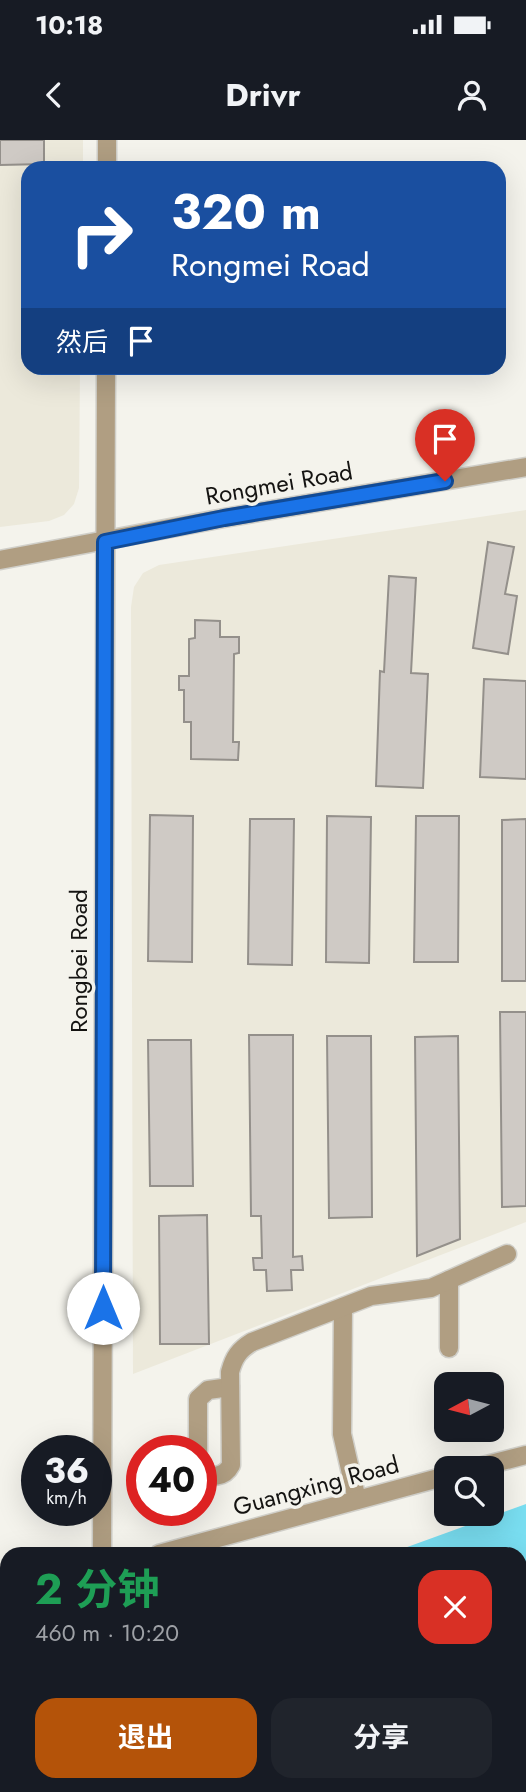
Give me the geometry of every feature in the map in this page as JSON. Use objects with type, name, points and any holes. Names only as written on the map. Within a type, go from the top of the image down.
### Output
[{"type":"street","points":[[107,140],[107,161]]},
{"type":"street","name":"Rongbei Road","points":[[102,1547],[106,375]]},
{"type":"street","name":"Rongmei Road","points":[[0,560],[224,518],[526,467]]},
{"type":"street","points":[[217,1475],[228,1471],[230,1465],[230,1372],[233,1360],[241,1349],[252,1342],[371,1296],[431,1288],[507,1254]]},
{"type":"street","points":[[449,1280],[449,1348]]},
{"type":"street","points":[[343,1307],[342,1434],[357,1500]]},
{"type":"street","points":[[198,1435],[198,1399],[208,1391],[230,1387]]},
{"type":"street","points":[[504,1461],[526,1455]]},
{"type":"street","name":"Guangxing Road","points":[[185,1547],[434,1479]]},
{"type":"shaded area","points":[[0,140],[83,140],[83,161],[21,161],[21,375],[80,375],[79,488],[74,504],[64,515],[49,521],[0,527]]},
{"type":"shaded area","points":[[526,510],[526,1222],[133,1374],[131,607],[134,587],[143,573],[159,565]]},
{"type":"water","points":[[526,1504],[526,1547],[407,1547],[465,1526],[504,1526],[504,1512]]},
{"type":"building","points":[[0,140],[44,140],[44,161],[0,165]]},
{"type":"building","points":[[488,542],[514,547],[505,594],[517,596],[508,654],[473,648]]},
{"type":"building","points":[[389,576],[416,578],[411,673],[428,674],[423,788],[376,786],[380,671],[384,672]]},
{"type":"building","points":[[195,620],[220,621],[220,637],[239,637],[239,653],[234,654],[233,742],[239,742],[238,760],[191,759],[191,722],[184,722],[184,690],[179,690],[179,676],[189,676],[189,639],[195,638]]},
{"type":"building","points":[[484,679],[526,681],[526,779],[480,777]]},
{"type":"building","points":[[150,815],[193,816],[192,962],[148,961]]},
{"type":"building","points":[[327,816],[371,817],[369,963],[326,962]]},
{"type":"building","points":[[416,816],[459,816],[458,962],[414,962]]},
{"type":"building","points":[[250,819],[294,819],[292,965],[248,964]]},
{"type":"building","points":[[526,819],[526,981],[502,981],[502,820]]},
{"type":"building","points":[[500,1012],[526,1012],[526,1206],[502,1207]]},
{"type":"building","points":[[249,1035],[293,1035],[293,1257],[302,1256],[303,1270],[291,1270],[292,1290],[267,1291],[266,1270],[254,1270],[253,1258],[262,1258],[261,1216],[251,1216]]},
{"type":"building","points":[[327,1036],[371,1036],[372,1217],[329,1218]]},
{"type":"building","points":[[458,1036],[460,1239],[417,1256],[415,1037]]},
{"type":"building","points":[[148,1040],[191,1040],[193,1186],[150,1186]]},
{"type":"building","points":[[207,1215],[209,1344],[160,1344],[159,1216]]},
{"type":"route","points":[[103,1308],[105,542],[224,518],[445,481]]}]
